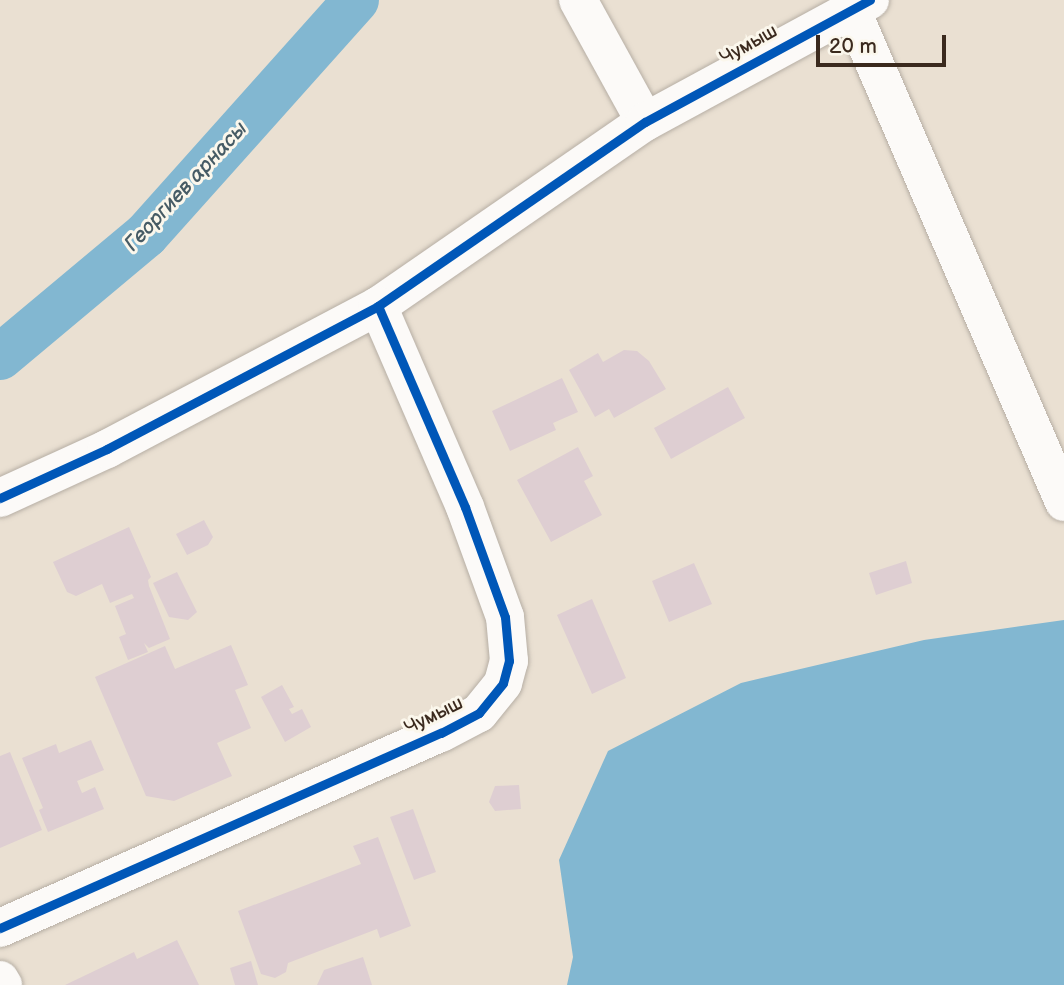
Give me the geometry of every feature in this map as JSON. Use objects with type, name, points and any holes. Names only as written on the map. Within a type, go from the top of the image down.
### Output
[{"type":"street","points":[[578,0],[645,122]]},
{"type":"street","name":"Чумыш","points":[[0,498],[107,449],[378,306],[645,122],[860,5],[1064,502]]},
{"type":"street","name":"Чумыш","points":[[0,928],[441,733],[479,713],[503,683],[509,660],[505,617],[465,507],[378,306]]},
{"type":"street","points":[[0,980],[3,985]]},
{"type":"water","points":[[1064,620],[1064,985],[567,985],[573,957],[559,860],[608,751],[741,683],[924,640]]},
{"type":"building","points":[[624,350],[637,351],[649,361],[666,389],[614,418],[609,409],[595,417],[569,370],[598,353],[603,362]]},
{"type":"building","points":[[562,378],[578,412],[553,423],[556,430],[510,451],[492,411]]},
{"type":"building","points":[[728,387],[745,418],[671,459],[654,428]]},
{"type":"building","points":[[578,447],[593,476],[584,481],[602,515],[551,542],[517,480]]},
{"type":"building","points":[[204,520],[213,537],[208,545],[187,555],[176,534]]},
{"type":"building","points":[[129,527],[151,577],[148,580],[149,586],[170,639],[149,648],[144,643],[148,652],[128,660],[119,637],[126,634],[115,606],[134,598],[132,594],[110,603],[102,584],[76,596],[67,592],[53,562]]},
{"type":"building","points":[[906,561],[912,583],[876,595],[869,573]]},
{"type":"building","points":[[694,563],[712,604],[669,622],[652,581]]},
{"type":"building","points":[[177,572],[197,612],[188,620],[169,617],[153,583]]},
{"type":"building","points":[[592,599],[626,678],[592,694],[557,615]]},
{"type":"building","points":[[231,645],[248,685],[235,690],[251,728],[217,743],[232,776],[174,801],[146,796],[95,677],[165,646],[175,669]]},
{"type":"building","points":[[282,685],[294,707],[289,709],[292,714],[302,709],[311,727],[285,742],[261,697]]},
{"type":"building","points":[[91,740],[104,770],[77,781],[82,793],[95,787],[104,809],[48,832],[39,810],[43,808],[22,758],[56,744],[59,753]]},
{"type":"building","points":[[10,752],[42,830],[0,848],[0,756]]},
{"type":"building","points":[[519,785],[521,809],[495,811],[489,802],[495,786]]},
{"type":"building","points":[[413,809],[436,872],[414,880],[390,817]]},
{"type":"building","points":[[378,837],[411,926],[380,938],[377,929],[288,963],[286,972],[275,978],[261,974],[238,911],[361,864],[353,846]]},
{"type":"building","points":[[177,940],[199,985],[65,985],[134,952],[137,959]]},
{"type":"building","points":[[363,957],[372,985],[317,985],[324,970]]},
{"type":"building","points":[[251,961],[258,985],[235,985],[230,968]]},
{"type":"waterway","name":"Георгиев арнасы","points":[[0,357],[146,235],[356,0]]},
{"type":"cycle path","points":[[0,498],[107,449],[378,306],[645,122],[870,0]]},
{"type":"cycle path","points":[[0,928],[441,733],[479,713],[503,683],[509,661],[505,617],[465,507],[378,306]]}]
